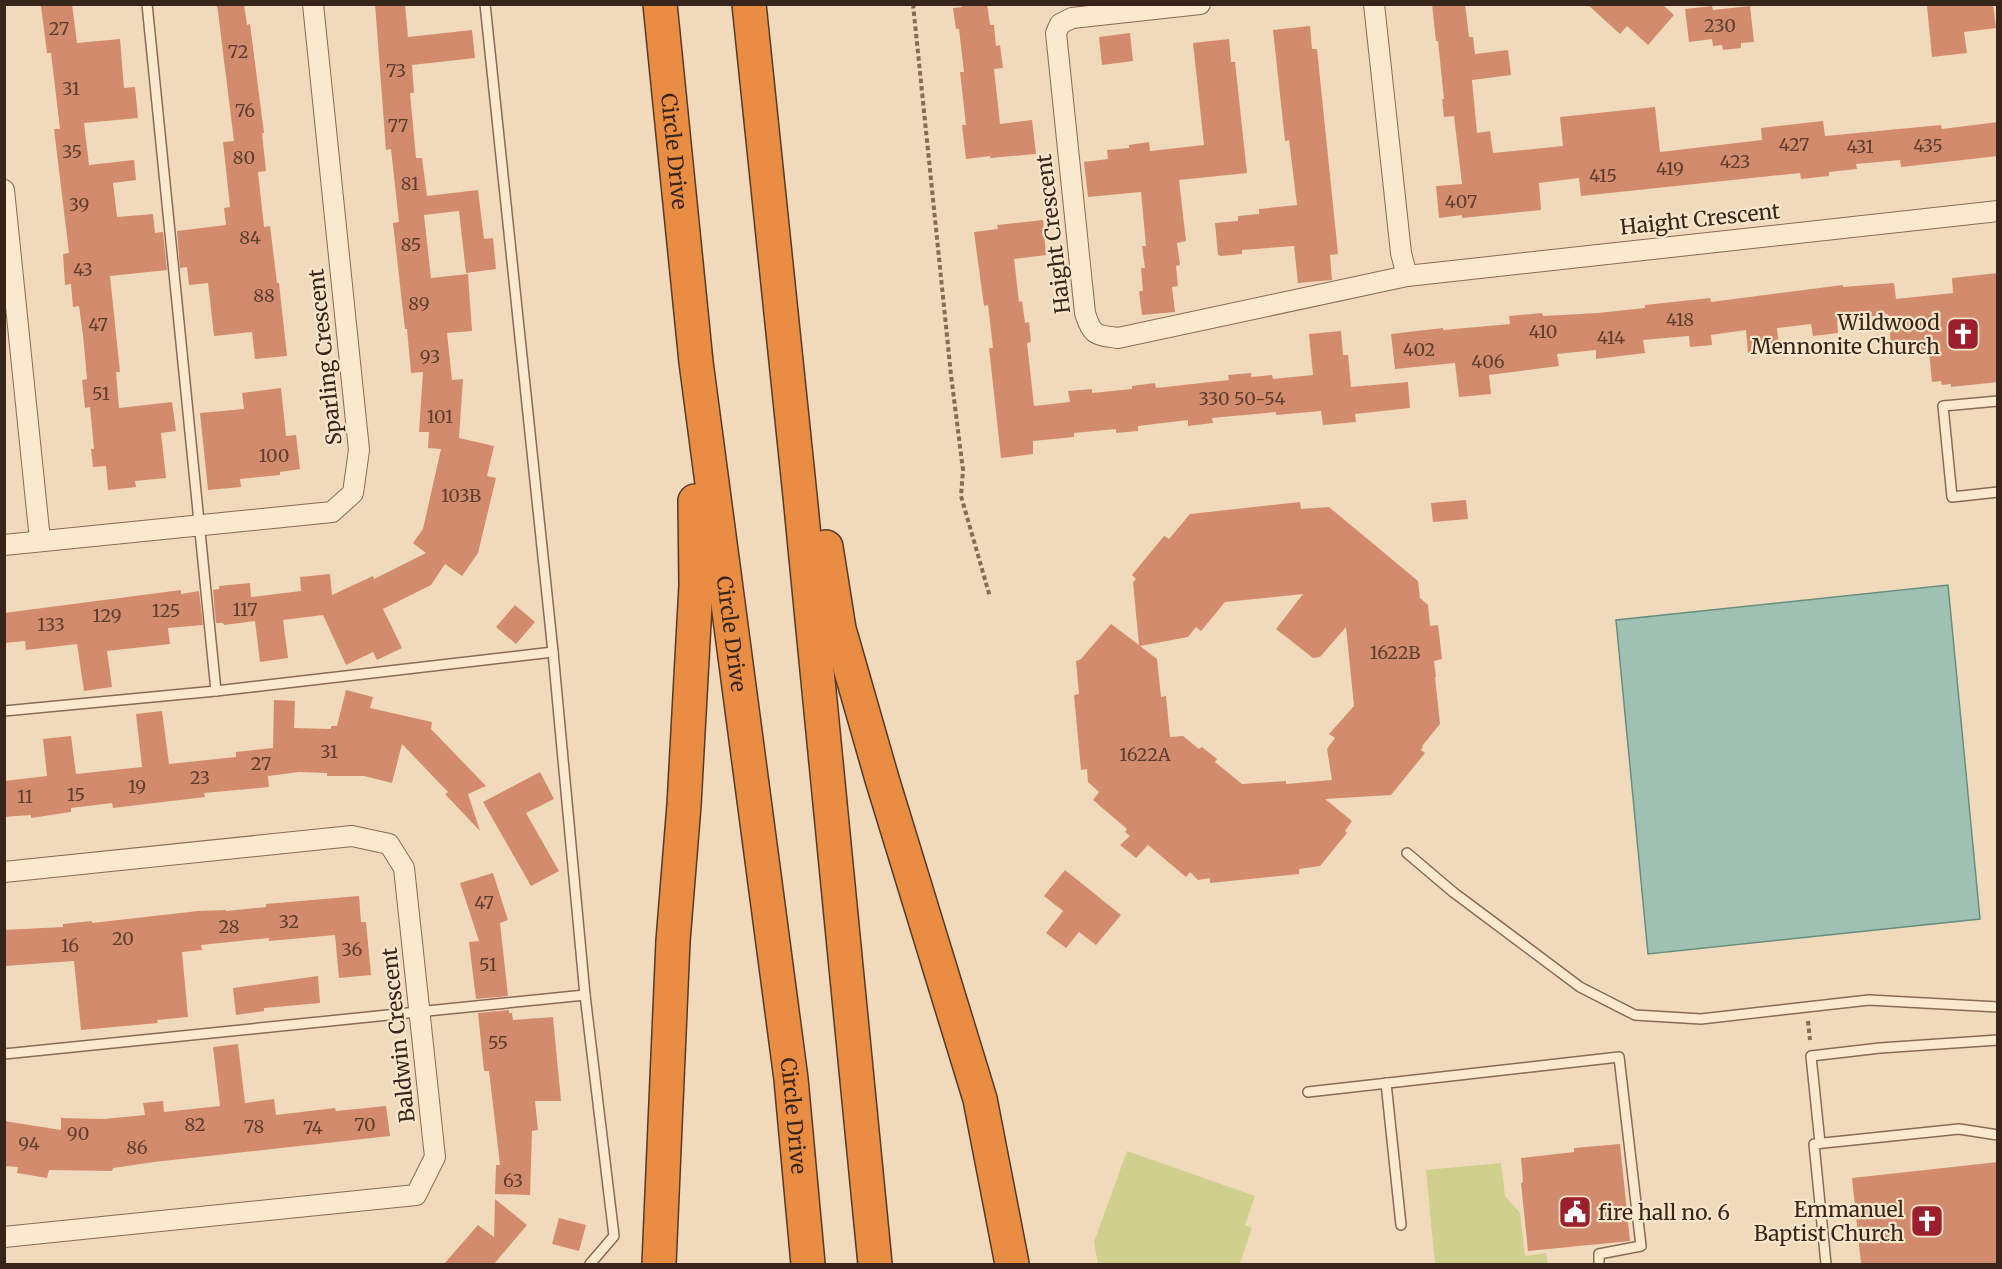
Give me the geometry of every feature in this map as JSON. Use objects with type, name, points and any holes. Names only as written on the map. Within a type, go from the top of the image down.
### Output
[{"type":"highway","name":"Circle Drive","points":[[660,4],[696,362],[790,1079],[808,1264]]},
{"type":"highway","points":[[749,4],[803,519],[875,1264]]},
{"type":"highway","points":[[758,91],[801,403],[839,629],[980,1099],[1012,1264]]},
{"type":"highway","points":[[659,1264],[673,941],[684,804],[696,586],[697,519],[688,414],[696,362]]},
{"type":"street","name":"Sparling Crescent","points":[[4,545],[332,512],[352,493],[359,450],[313,4]]},
{"type":"street","name":"Haight Crescent","points":[[1200,4],[1072,18],[1060,24],[1056,33],[1085,313],[1090,328],[1099,335],[1118,338],[1407,276],[1998,211]]},
{"type":"street","points":[[1374,4],[1401,252],[1407,276]]},
{"type":"street","points":[[4,190],[40,540]]},
{"type":"street","name":"Baldwin Crescent","points":[[4,872],[352,836],[389,844],[404,868],[435,1157],[416,1195],[4,1236]]},
{"type":"lane","points":[[147,4],[216,691]]},
{"type":"lane","points":[[485,4],[553,652],[585,994],[614,1236],[590,1264]]},
{"type":"lane","points":[[1998,401],[1943,406],[1952,497],[1998,492]]},
{"type":"lane","points":[[4,711],[216,691],[553,652]]},
{"type":"lane","points":[[1407,853],[1453,892],[1580,987],[1635,1015],[1701,1019],[1869,1000],[1998,1007]]},
{"type":"lane","points":[[4,1054],[585,994]]},
{"type":"lane","points":[[1820,1143],[1811,1056],[1892,1047],[1998,1040]]},
{"type":"lane","points":[[1308,1092],[1619,1057],[1641,1246],[1599,1254],[1599,1264]]},
{"type":"lane","points":[[1386,1083],[1401,1226]]},
{"type":"lane","points":[[1826,1264],[1814,1144],[1959,1130],[1998,1135]]},
{"type":"path","points":[[913,4],[963,470],[961,496],[990,597]]},
{"type":"green space","points":[[1127,1151],[1255,1196],[1245,1225],[1252,1228],[1240,1263],[1242,1264],[1098,1264],[1094,1242]]},
{"type":"green space","points":[[1501,1163],[1505,1196],[1520,1213],[1525,1256],[1546,1253],[1548,1264],[1435,1264],[1426,1170]]},
{"type":"shaded area","points":[[1948,585],[1980,919],[1648,954],[1616,620]]},
{"type":"building","points":[[72,4],[77,43],[120,39],[124,88],[135,87],[138,118],[84,123],[89,165],[134,160],[136,180],[113,183],[117,217],[153,214],[155,233],[163,232],[167,270],[110,276],[120,372],[116,372],[119,408],[172,402],[176,431],[161,433],[166,478],[135,481],[136,487],[108,490],[106,466],[93,467],[91,449],[94,449],[90,407],[85,408],[82,380],[87,379],[79,306],[73,307],[71,284],[65,285],[63,254],[69,253],[54,129],[60,129],[51,53],[47,53],[41,6]]},
{"type":"building","points":[[217,4],[244,4],[247,25],[250,24],[264,133],[262,133],[266,171],[258,172],[264,227],[270,226],[287,356],[255,359],[252,332],[214,336],[208,283],[189,285],[187,267],[180,268],[177,231],[226,225],[224,208],[230,207],[223,142],[234,141]]},
{"type":"building","points":[[375,4],[405,4],[408,37],[472,30],[475,58],[412,65],[414,93],[410,93],[416,158],[422,158],[427,196],[478,190],[484,239],[493,238],[496,269],[466,273],[459,211],[424,215],[431,278],[468,274],[472,331],[447,333],[452,380],[463,379],[459,438],[494,446],[487,476],[496,478],[478,553],[462,576],[445,564],[431,585],[383,609],[402,648],[377,660],[373,652],[346,665],[323,615],[283,620],[288,658],[260,662],[255,621],[224,625],[216,623],[213,590],[219,589],[219,586],[250,583],[251,597],[301,591],[300,577],[330,574],[332,595],[373,576],[374,579],[426,553],[413,543],[423,529],[441,449],[428,448],[429,432],[419,432],[423,372],[411,373],[407,329],[405,329],[393,223],[399,222],[391,149],[386,150]]},
{"type":"building","points":[[962,4],[987,4],[990,25],[994,25],[996,46],[1000,45],[1003,68],[994,69],[1000,124],[1032,120],[1036,154],[966,159],[962,125],[966,125],[960,72],[964,72],[959,29],[956,29],[953,8],[962,7]]},
{"type":"building","points":[[1432,4],[1465,4],[1469,37],[1473,37],[1475,54],[1508,50],[1511,75],[1472,80],[1477,133],[1490,131],[1493,153],[1563,146],[1560,117],[1655,107],[1660,152],[1762,140],[1761,128],[1823,121],[1825,136],[1941,125],[1942,129],[1998,122],[1998,156],[1901,167],[1900,160],[1856,164],[1857,169],[1829,172],[1829,176],[1801,179],[1800,173],[1581,196],[1579,178],[1539,183],[1541,210],[1439,218],[1436,186],[1462,184],[1454,116],[1444,117],[1438,41],[1436,41]]},
{"type":"building","points":[[1587,4],[1662,4],[1674,15],[1648,45],[1627,26],[1620,34]]},
{"type":"building","points":[[1993,4],[1996,28],[1964,32],[1967,53],[1932,57],[1927,6]]},
{"type":"building","points":[[1712,6],[1713,10],[1750,6],[1754,42],[1741,43],[1741,48],[1723,50],[1722,45],[1713,46],[1712,39],[1689,42],[1685,9]]},
{"type":"building","points":[[1310,26],[1312,49],[1317,49],[1338,254],[1330,255],[1332,280],[1298,283],[1294,246],[1242,250],[1242,254],[1221,256],[1218,255],[1215,223],[1238,221],[1238,216],[1259,214],[1259,209],[1297,205],[1289,140],[1285,141],[1273,30]]},
{"type":"building","points":[[1130,33],[1133,61],[1102,65],[1099,37]]},
{"type":"building","points":[[1229,39],[1231,62],[1235,62],[1247,173],[1179,180],[1186,241],[1177,243],[1180,265],[1176,266],[1178,286],[1172,287],[1175,312],[1142,315],[1139,291],[1143,291],[1141,268],[1145,268],[1142,246],[1146,246],[1141,192],[1088,197],[1084,162],[1108,159],[1107,150],[1129,148],[1129,145],[1149,142],[1150,151],[1204,145],[1193,43]]},
{"type":"building","points":[[1043,220],[1046,255],[1014,259],[1019,302],[1022,301],[1025,323],[1029,322],[1031,342],[1027,343],[1034,406],[1070,402],[1068,391],[1092,389],[1092,393],[1132,389],[1132,386],[1155,383],[1156,388],[1229,380],[1228,375],[1251,373],[1251,377],[1272,375],[1273,379],[1313,375],[1309,334],[1341,331],[1343,355],[1348,355],[1351,387],[1408,382],[1410,408],[1355,414],[1356,422],[1323,425],[1321,411],[1276,415],[1276,412],[1212,418],[1213,423],[1188,426],[1188,420],[1138,426],[1138,431],[1116,433],[1116,429],[1074,433],[1074,437],[1033,441],[1033,454],[1001,458],[989,348],[993,348],[988,305],[984,306],[974,232],[998,229],[997,225]]},
{"type":"building","points":[[1998,273],[1998,382],[1951,387],[1951,384],[1942,385],[1941,381],[1932,382],[1929,352],[1892,355],[1888,314],[1837,321],[1838,333],[1813,336],[1811,324],[1777,328],[1779,349],[1748,353],[1746,330],[1711,335],[1712,345],[1690,347],[1689,336],[1643,340],[1645,353],[1596,359],[1596,350],[1557,354],[1559,366],[1489,375],[1491,394],[1459,397],[1455,363],[1395,369],[1391,334],[1510,324],[1509,316],[1542,313],[1543,316],[1598,313],[1645,308],[1645,305],[1710,298],[1711,302],[1843,285],[1843,287],[1894,283],[1896,299],[1953,293],[1952,278]]},
{"type":"building","points":[[281,388],[286,436],[296,435],[300,469],[280,472],[280,475],[240,479],[241,487],[208,490],[200,413],[244,409],[242,393]]},
{"type":"building","points":[[1466,500],[1468,519],[1433,522],[1431,503]]},
{"type":"building","points":[[1300,502],[1301,509],[1329,507],[1418,581],[1420,598],[1428,605],[1430,626],[1438,625],[1442,659],[1434,661],[1440,724],[1422,746],[1421,750],[1425,753],[1391,795],[1325,799],[1352,821],[1345,831],[1347,833],[1320,866],[1299,869],[1299,874],[1210,883],[1210,878],[1198,880],[1190,872],[1186,877],[1148,845],[1136,858],[1120,845],[1130,836],[1125,832],[1127,829],[1093,800],[1099,792],[1088,782],[1087,769],[1081,770],[1074,695],[1079,694],[1076,661],[1081,659],[1111,624],[1139,645],[1133,582],[1136,579],[1132,575],[1164,536],[1169,539],[1190,514]],"holes":[[[1303,594],[1276,629],[1313,658],[1320,657],[1346,627],[1354,706],[1329,734],[1335,738],[1327,749],[1332,780],[1286,784],[1286,781],[1242,784],[1215,762],[1217,759],[1202,747],[1199,749],[1183,736],[1170,737],[1166,696],[1161,697],[1157,659],[1140,646],[1188,637],[1196,627],[1201,631],[1225,602]]]},
{"type":"building","points":[[181,590],[181,594],[199,591],[203,625],[168,628],[170,644],[107,651],[112,687],[84,691],[77,644],[26,650],[25,641],[4,643],[4,613]]},
{"type":"building","points":[[515,605],[535,622],[516,644],[496,627]]},
{"type":"building","points":[[346,690],[373,697],[370,708],[432,722],[431,729],[486,786],[468,794],[480,831],[445,794],[448,792],[402,744],[392,783],[364,776],[327,776],[327,773],[299,772],[268,776],[269,787],[204,793],[205,797],[113,808],[112,803],[71,808],[71,812],[31,818],[31,815],[4,817],[4,781],[47,776],[43,739],[71,736],[76,774],[142,767],[136,714],[162,711],[169,764],[236,757],[236,752],[273,748],[274,700],[295,701],[294,728],[331,729],[331,726],[337,726]]},
{"type":"building","points":[[540,772],[554,799],[526,813],[559,871],[531,886],[483,802]]},
{"type":"building","points":[[1065,870],[1121,915],[1096,945],[1079,932],[1066,948],[1046,933],[1063,911],[1044,896]]},
{"type":"building","points":[[493,873],[508,920],[500,923],[508,996],[476,999],[469,942],[479,941],[460,883]]},
{"type":"building","points":[[359,896],[361,922],[366,922],[371,975],[339,978],[335,935],[269,941],[269,938],[201,945],[202,950],[182,952],[188,1017],[157,1020],[158,1023],[81,1030],[74,961],[4,966],[4,930],[63,927],[63,924],[198,911],[226,911],[266,907],[266,904]]},
{"type":"building","points":[[318,976],[320,1003],[264,1008],[264,1011],[236,1015],[233,988]]},
{"type":"building","points":[[509,1010],[513,1020],[553,1017],[561,1101],[535,1101],[538,1130],[532,1131],[530,1195],[495,1194],[496,1165],[500,1165],[489,1071],[484,1071],[478,1013]]},
{"type":"building","points":[[238,1044],[245,1103],[274,1099],[276,1115],[335,1108],[336,1111],[386,1106],[390,1136],[154,1162],[113,1168],[112,1171],[49,1170],[47,1178],[17,1173],[18,1167],[4,1166],[4,1121],[61,1130],[61,1118],[104,1119],[145,1115],[143,1103],[163,1101],[164,1112],[220,1106],[213,1047]]},
{"type":"building","name":"fire hall no. 6","points":[[1620,1144],[1630,1241],[1528,1251],[1521,1183],[1523,1182],[1521,1158],[1574,1152],[1574,1148]]},
{"type":"building","name":"Emmanuel Baptist Church","points":[[1998,1162],[1998,1264],[1861,1264],[1852,1178]]},
{"type":"building","points":[[495,1199],[527,1225],[494,1264],[444,1264],[478,1225],[494,1237]]},
{"type":"building","points":[[559,1218],[586,1225],[579,1251],[552,1244]]},
{"type":"place","name":"Wildwood Mennonite Church","points":[[1963,334]]},
{"type":"place","name":"fire hall no. 6","points":[[1575,1212]]},
{"type":"place","name":"Emmanuel Baptist Church","points":[[1927,1221]]}]
